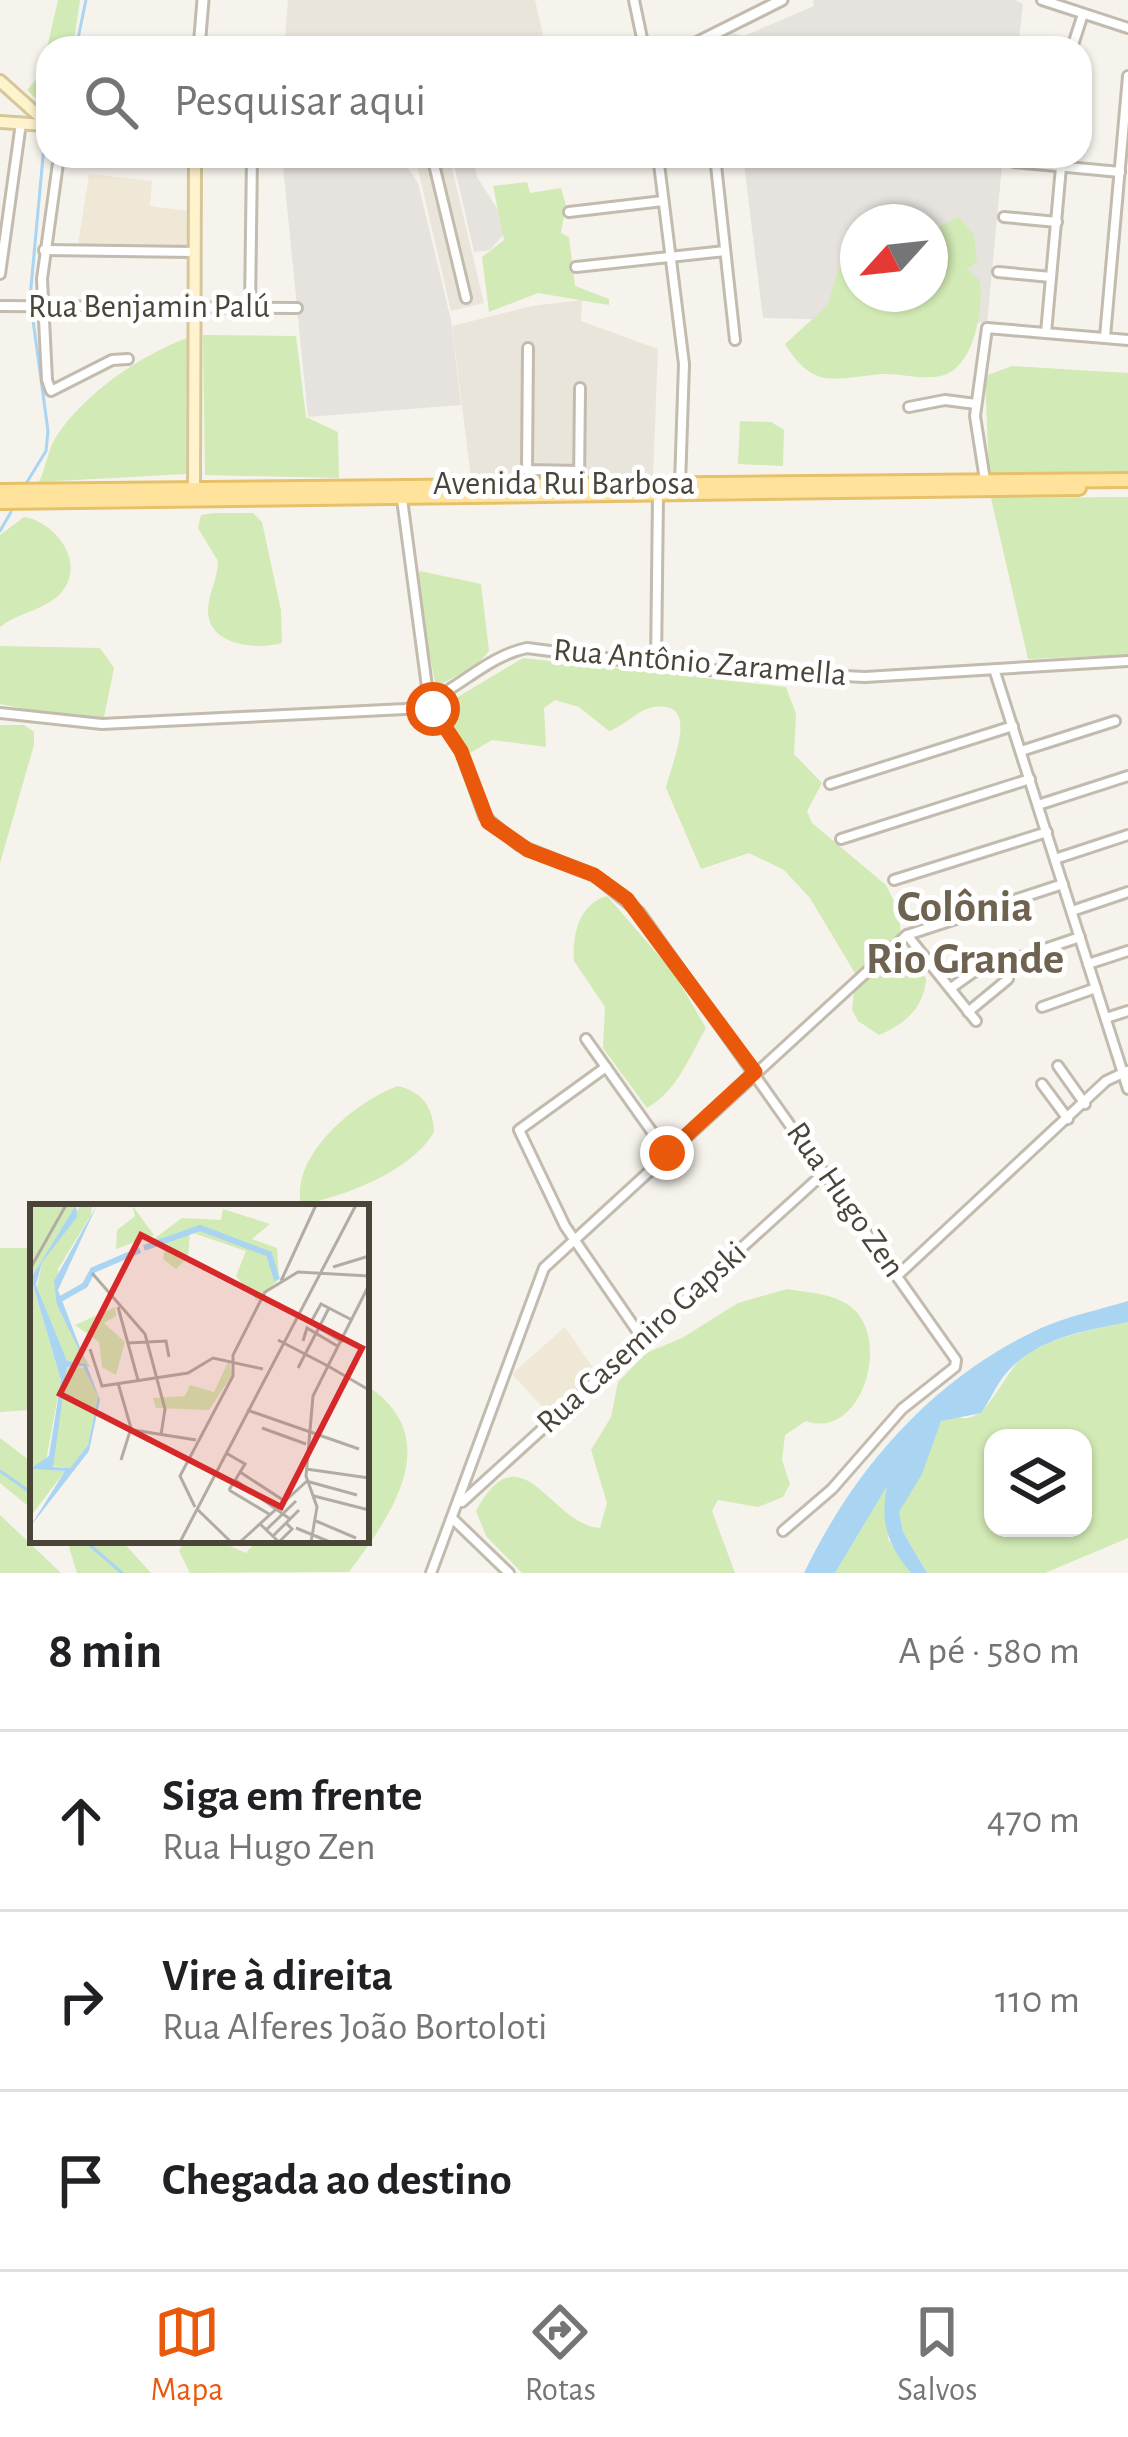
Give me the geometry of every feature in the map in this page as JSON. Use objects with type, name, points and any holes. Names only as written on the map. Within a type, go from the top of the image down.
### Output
[{"type":"main road","points":[[0,81],[36,116]]},
{"type":"main road","points":[[21,123],[22,105]]},
{"type":"main road","points":[[0,122],[36,124]]},
{"type":"main road","points":[[194,495],[195,168]]},
{"type":"main road","name":"Avenida Rui Barbosa","points":[[194,495],[579,478],[680,484],[985,480],[1128,484]]},
{"type":"main road","points":[[400,483],[392,489],[400,499]]},
{"type":"main road","name":"Avenida Rui Barbosa","points":[[5,496],[400,499],[1128,484]]},
{"type":"street","points":[[201,36],[203,0]]},
{"type":"street","points":[[634,0],[642,36]]},
{"type":"street","points":[[719,36],[782,0]]},
{"type":"street","points":[[1042,0],[1128,28]]},
{"type":"street","points":[[1076,36],[1083,14]]},
{"type":"street","points":[[1105,338],[1128,76]]},
{"type":"street","points":[[0,274],[5,193],[21,123]]},
{"type":"street","points":[[1092,167],[1120,172]]},
{"type":"street","points":[[57,168],[35,306],[51,392],[112,360],[128,359]]},
{"type":"street","points":[[250,308],[252,168]]},
{"type":"street","points":[[435,168],[466,298]]},
{"type":"street","points":[[659,168],[684,373],[680,484]]},
{"type":"street","points":[[716,168],[735,340]]},
{"type":"street","points":[[1046,333],[1061,168]]},
{"type":"street","points":[[569,212],[663,201]]},
{"type":"street","points":[[1004,217],[1057,222]]},
{"type":"street","points":[[44,250],[194,252]]},
{"type":"street","points":[[576,267],[725,251]]},
{"type":"street","points":[[998,272],[1052,278]]},
{"type":"street","name":"Rua Benjamin Palú","points":[[0,306],[297,308]]},
{"type":"street","points":[[985,480],[976,404],[987,328],[1128,340]]},
{"type":"street","points":[[528,348],[527,470],[579,478],[580,388]]},
{"type":"street","points":[[909,407],[945,400],[976,404]]},
{"type":"street","points":[[656,665],[658,495]]},
{"type":"street","name":"Rua Hugo Zen","points":[[400,499],[429,702],[461,751],[488,822],[528,850],[594,875],[627,899],[755,1072],[956,1360],[956,1367],[902,1409],[832,1489],[783,1531]]},
{"type":"street","name":"Rua Antônio Zaramella","points":[[0,713],[102,724],[307,716],[429,702],[502,657],[527,648],[656,665],[866,677],[1128,661]]},
{"type":"street","points":[[995,672],[1128,1089]]},
{"type":"street","points":[[1021,751],[1115,721]]},
{"type":"street","points":[[830,784],[1013,726]]},
{"type":"street","points":[[1038,805],[1128,776]]},
{"type":"street","points":[[841,839],[1030,779]]},
{"type":"street","points":[[894,880],[1046,832]]},
{"type":"street","points":[[1055,859],[1128,835]]},
{"type":"street","points":[[431,1573],[460,1504],[536,1280],[667,1153],[907,935],[1063,884]]},
{"type":"street","points":[[1072,910],[1128,892]]},
{"type":"street","points":[[907,935],[976,1021]]},
{"type":"street","points":[[1006,962],[1080,937]]},
{"type":"street","points":[[1088,964],[1128,951]]},
{"type":"street","points":[[951,988],[992,959]]},
{"type":"street","points":[[968,1012],[1008,979]]},
{"type":"street","points":[[1042,1006],[1096,988]]},
{"type":"street","points":[[1106,1018],[1128,1011]]},
{"type":"street","points":[[586,1040],[667,1153]]},
{"type":"street","points":[[1058,1066],[1085,1104]]},
{"type":"street","points":[[606,1067],[520,1130],[574,1240],[643,1338]]},
{"type":"street","points":[[898,1275],[1106,1081],[1126,1072]]},
{"type":"street","points":[[1042,1084],[1068,1119]]},
{"type":"street","name":"Rua Casemiro Gapski","points":[[460,1504],[825,1172]]},
{"type":"street","points":[[454,1520],[509,1573]]},
{"type":"shaded area","points":[[288,0],[535,0],[543,35],[538,36],[285,36]]},
{"type":"shaded area","points":[[813,0],[1015,0],[1023,4],[1019,36],[744,36],[814,6]]},
{"type":"shaded area","points":[[283,168],[408,168],[418,183],[451,320],[461,405],[308,417]]},
{"type":"shaded area","points":[[418,168],[452,168],[484,303],[451,311]]},
{"type":"shaded area","points":[[455,168],[475,168],[500,213],[504,234],[490,250],[474,252]]},
{"type":"shaded area","points":[[744,168],[1002,168],[987,323],[763,318]]},
{"type":"shaded area","points":[[89,174],[152,181],[150,206],[189,211],[188,246],[78,245]]},
{"type":"shaded area","points":[[582,300],[581,321],[658,349],[653,476],[471,478],[452,326],[532,306]]},
{"type":"shaded area","points":[[565,1327],[595,1371],[548,1413],[512,1374]]},
{"type":"green space","points":[[58,0],[80,0],[75,36],[50,36]]},
{"type":"green space","points":[[527,182],[530,193],[561,188],[566,205],[561,233],[569,237],[575,286],[609,299],[609,305],[538,293],[489,312],[482,257],[504,240],[493,186]]},
{"type":"green space","points":[[958,217],[974,234],[977,262],[967,269],[980,281],[981,292],[976,332],[957,367],[932,377],[882,374],[838,379],[816,375],[796,359],[785,344],[828,305],[840,268],[840,312],[948,312],[948,222]]},
{"type":"green space","points":[[203,335],[296,336],[306,417],[338,432],[339,478],[205,475]]},
{"type":"green space","points":[[187,338],[186,474],[39,482],[53,442],[82,406],[132,366]]},
{"type":"green space","points":[[1012,366],[1128,373],[1128,471],[989,473],[985,376]]},
{"type":"green space","points":[[740,421],[771,422],[784,430],[783,466],[738,464]]},
{"type":"green space","points":[[1128,497],[1128,655],[1028,659],[991,498]]},
{"type":"green space","points":[[253,513],[262,522],[281,610],[282,643],[236,643],[210,623],[208,605],[218,561],[198,528],[201,515]]},
{"type":"green space","points":[[24,517],[57,536],[70,558],[71,571],[53,600],[0,627],[0,535]]},
{"type":"green space","points":[[420,571],[481,584],[489,651],[477,665],[436,687],[416,589]]},
{"type":"green space","points":[[0,646],[100,648],[114,668],[104,717],[67,717],[0,704]]},
{"type":"green space","points":[[523,658],[786,687],[796,714],[794,754],[822,783],[807,811],[812,823],[886,885],[898,909],[903,951],[926,978],[912,1014],[879,1035],[858,1021],[852,1010],[856,975],[810,898],[784,870],[749,853],[701,869],[666,788],[680,738],[677,714],[669,707],[648,708],[609,731],[579,707],[555,700],[544,708],[546,747],[492,740],[470,753],[445,716],[446,704]]},
{"type":"green space","points":[[0,725],[24,725],[34,732],[34,745],[0,863]]},
{"type":"green space","points":[[607,896],[674,973],[706,1028],[675,1082],[647,1108],[603,1048],[605,1007],[574,961],[579,922],[590,906]]},
{"type":"green space","points":[[398,1086],[414,1092],[429,1108],[434,1132],[410,1159],[375,1180],[301,1204],[300,1186],[316,1149],[346,1117]]},
{"type":"green space","points":[[0,1248],[30,1248],[30,1410],[0,1412]]},
{"type":"green space","points":[[787,1289],[829,1296],[851,1307],[863,1322],[870,1362],[856,1402],[842,1416],[826,1423],[806,1421],[785,1435],[782,1460],[790,1484],[783,1497],[758,1507],[718,1500],[712,1511],[735,1573],[522,1573],[486,1536],[476,1511],[493,1487],[508,1478],[523,1478],[566,1513],[600,1528],[607,1503],[591,1450],[611,1417],[618,1382],[646,1353],[682,1338],[738,1303]]},
{"type":"green space","points":[[1128,1322],[1128,1538],[1045,1573],[927,1573],[903,1532],[899,1512],[941,1421],[948,1416],[977,1415],[1026,1355],[1076,1334]]},
{"type":"green space","points":[[369,1388],[390,1406],[404,1429],[407,1453],[404,1478],[369,1543]]},
{"type":"green space","points":[[0,1438],[30,1461],[30,1508],[0,1483]]},
{"type":"green space","points":[[890,1480],[888,1539],[911,1573],[835,1573]]},
{"type":"green space","points":[[0,1515],[61,1573],[0,1573]]},
{"type":"green space","points":[[72,1543],[124,1543],[151,1573],[77,1573],[69,1547]]},
{"type":"green space","points":[[183,1543],[223,1543],[246,1553],[254,1543],[369,1543],[349,1572],[190,1573],[179,1551]]},
{"type":"water","points":[[1128,1301],[1128,1322],[1038,1348],[1008,1371],[981,1413],[941,1421],[922,1474],[899,1512],[903,1532],[927,1573],[911,1573],[891,1542],[884,1511],[887,1486],[835,1573],[804,1573],[872,1463],[931,1401],[1000,1350],[1039,1329]]},
{"type":"waterway","points":[[78,36],[86,0]]},
{"type":"waterway","points":[[27,482],[46,451],[48,431],[30,298],[42,168]]},
{"type":"waterway","points":[[0,531],[11,512]]},
{"type":"waterway","points":[[0,1471],[30,1492]]},
{"type":"waterway","points":[[87,1543],[122,1573]]},
{"type":"district","name":"Colônia Rio Grande","points":[[965,933]]},
{"type":"route","points":[[433,709],[461,751],[481,810],[495,830],[528,850],[594,875],[627,899],[666,945],[755,1072],[667,1153]]}]
